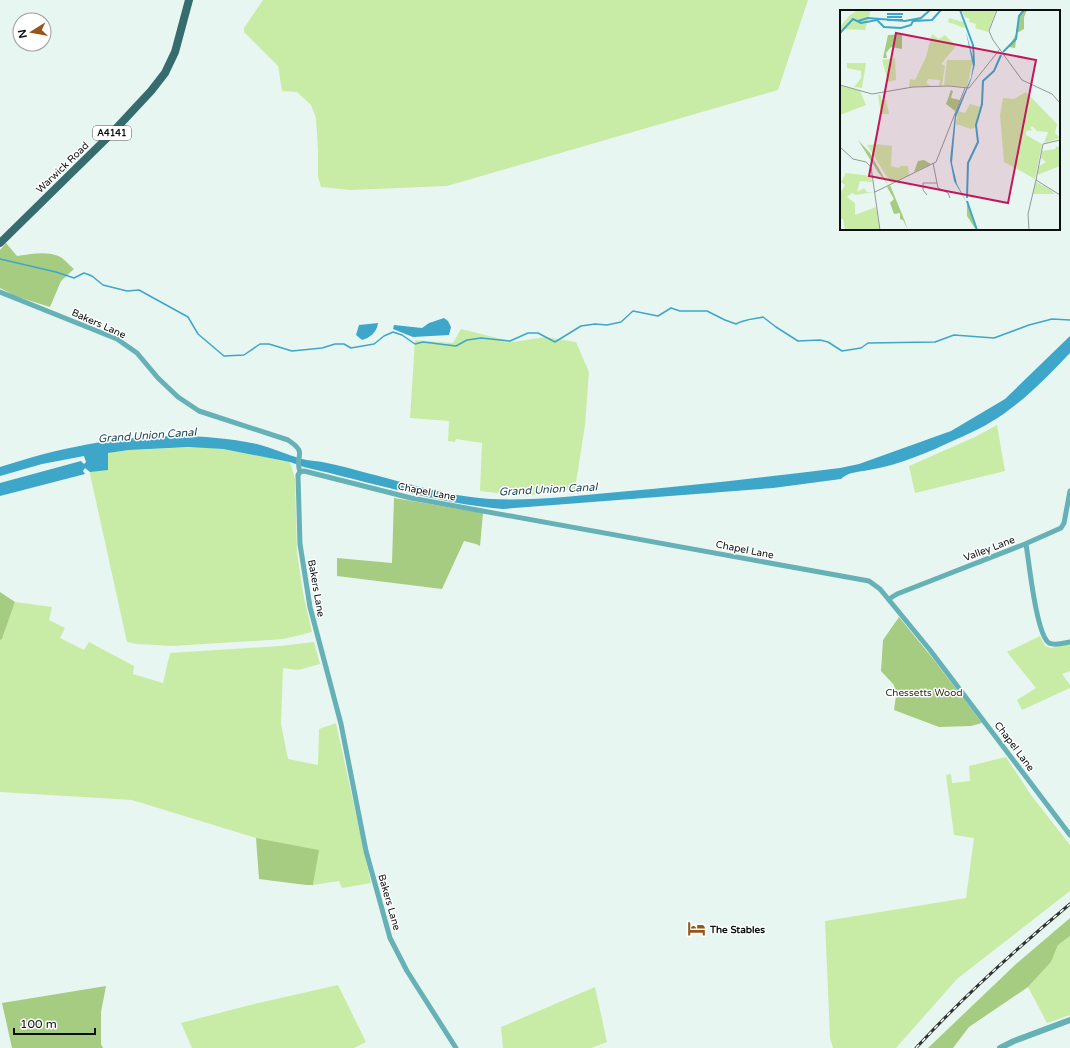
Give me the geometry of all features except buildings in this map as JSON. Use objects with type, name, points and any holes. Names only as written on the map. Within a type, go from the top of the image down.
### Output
[{"type":"main road","name":"Warwick Road","points":[[0,243],[110,135],[156,85],[165,73],[175,52],[189,0]]},
{"type":"street","name":"Bakers Lane","points":[[0,292],[117,339],[137,353],[158,378],[178,397],[199,410],[288,440],[299,448],[300,453],[298,465],[300,472],[298,475],[300,536],[307,594],[316,635],[340,724],[366,851],[390,938],[407,971],[456,1048]]},
{"type":"street","name":"Chapel Lane","points":[[300,472],[304,471],[411,498],[869,581],[880,589],[889,599],[965,695],[1070,835]]},
{"type":"street","name":"Valley Lane","points":[[889,599],[897,594],[1026,544],[1061,528],[1064,523],[1070,491]]},
{"type":"street","points":[[1026,544],[1035,603],[1045,638],[1049,643],[1057,644],[1070,642]]},
{"type":"street","points":[[1000,1048],[1014,1041],[1070,1020]]},
{"type":"green space","points":[[263,0],[808,0],[778,90],[447,186],[351,190],[321,187],[318,177],[316,118],[311,105],[297,92],[282,91],[278,66],[244,32],[244,28]]},
{"type":"green space","points":[[6,243],[17,256],[40,253],[51,254],[62,258],[74,269],[61,281],[50,307],[15,296],[0,288],[0,250]]},
{"type":"green space","points":[[461,329],[513,342],[545,337],[576,342],[589,372],[585,425],[575,489],[524,496],[480,491],[482,443],[456,439],[455,442],[448,441],[449,421],[410,418],[415,340],[453,343]]},
{"type":"green space","points":[[997,425],[1005,471],[915,493],[909,466],[975,437]]},
{"type":"green space","points":[[196,447],[223,449],[290,462],[295,479],[297,552],[303,593],[312,632],[284,639],[173,646],[127,642],[86,456],[129,450]]},
{"type":"green space","points":[[394,498],[483,513],[480,546],[464,541],[442,589],[337,576],[337,558],[392,563]]},
{"type":"green space","points":[[0,592],[15,602],[2,639],[0,640]]},
{"type":"green space","points":[[15,602],[52,607],[49,620],[65,628],[60,638],[84,650],[89,642],[134,666],[133,674],[163,683],[170,653],[280,646],[314,642],[320,664],[298,670],[283,668],[281,724],[288,759],[318,765],[319,729],[336,723],[371,883],[342,888],[339,881],[313,885],[318,850],[256,838],[132,800],[0,792],[0,640],[2,639]]},
{"type":"green space","name":"Chessetts Wood","points":[[899,617],[982,723],[971,726],[939,727],[894,710],[896,696],[894,685],[881,671],[883,640]]},
{"type":"green space","points":[[1040,636],[1045,646],[1051,648],[1070,644],[1070,671],[1062,674],[1070,685],[1070,688],[1022,710],[1017,700],[1036,688],[1007,652]]},
{"type":"green space","points":[[1006,757],[1031,795],[1070,845],[1070,891],[957,979],[896,1048],[833,1048],[830,1038],[825,921],[966,898],[974,838],[954,835],[946,775],[951,774],[952,783],[970,781],[969,766]]},
{"type":"green space","points":[[256,838],[319,850],[313,885],[259,879]]},
{"type":"green space","points":[[1070,918],[1070,936],[1058,945],[1051,962],[1028,987],[969,1027],[953,1048],[928,1048],[1016,964]]},
{"type":"green space","points":[[1070,936],[1070,1015],[1047,1023],[1028,987],[1051,962],[1058,945]]},
{"type":"green space","points":[[338,985],[366,1042],[354,1048],[192,1048],[181,1023],[250,1005]]},
{"type":"green space","points":[[106,986],[101,1012],[101,1044],[103,1048],[12,1048],[2,1003]]},
{"type":"green space","points":[[595,987],[607,1042],[591,1048],[503,1048],[501,1027]]},
{"type":"water","points":[[444,318],[448,321],[451,327],[449,335],[413,337],[393,329],[394,325],[422,328],[429,323]]},
{"type":"water","points":[[378,323],[375,332],[368,338],[362,340],[356,335],[359,325]]},
{"type":"water","points":[[1070,336],[1070,353],[1034,390],[998,418],[971,433],[914,458],[880,468],[850,474],[841,479],[773,488],[503,509],[428,497],[304,467],[290,462],[223,449],[189,447],[129,450],[108,453],[108,470],[90,472],[85,468],[83,471],[85,474],[0,496],[0,483],[81,461],[84,464],[86,462],[84,456],[42,464],[0,476],[0,467],[63,449],[95,443],[160,436],[192,436],[257,444],[302,459],[324,462],[428,489],[469,497],[490,499],[538,499],[701,484],[840,468],[859,464],[951,431],[1005,399]]},
{"type":"waterway","points":[[0,259],[56,272],[74,278],[84,273],[92,276],[103,285],[127,291],[139,290],[188,317],[198,334],[224,356],[244,355],[260,344],[269,344],[292,351],[322,348],[335,344],[344,344],[351,348],[374,344],[384,336],[393,332],[402,335],[415,344],[423,342],[456,346],[467,340],[481,338],[510,341],[528,333],[538,333],[555,342],[581,326],[595,324],[607,325],[621,322],[633,311],[658,316],[671,308],[680,311],[707,311],[736,324],[746,320],[763,317],[798,341],[820,340],[828,342],[842,351],[861,348],[868,343],[935,342],[954,335],[994,338],[1029,325],[1052,319],[1070,320]]},
{"type":"railway","points":[[916,1048],[952,1010],[990,974],[1070,904]]},
{"type":"place","name":"The Stables","points":[[697,929]]},
{"type":"water label","name":"Grand Union Canal","points":[[147,435]]},
{"type":"water label","name":"Grand Union Canal","points":[[548,489]]}]
